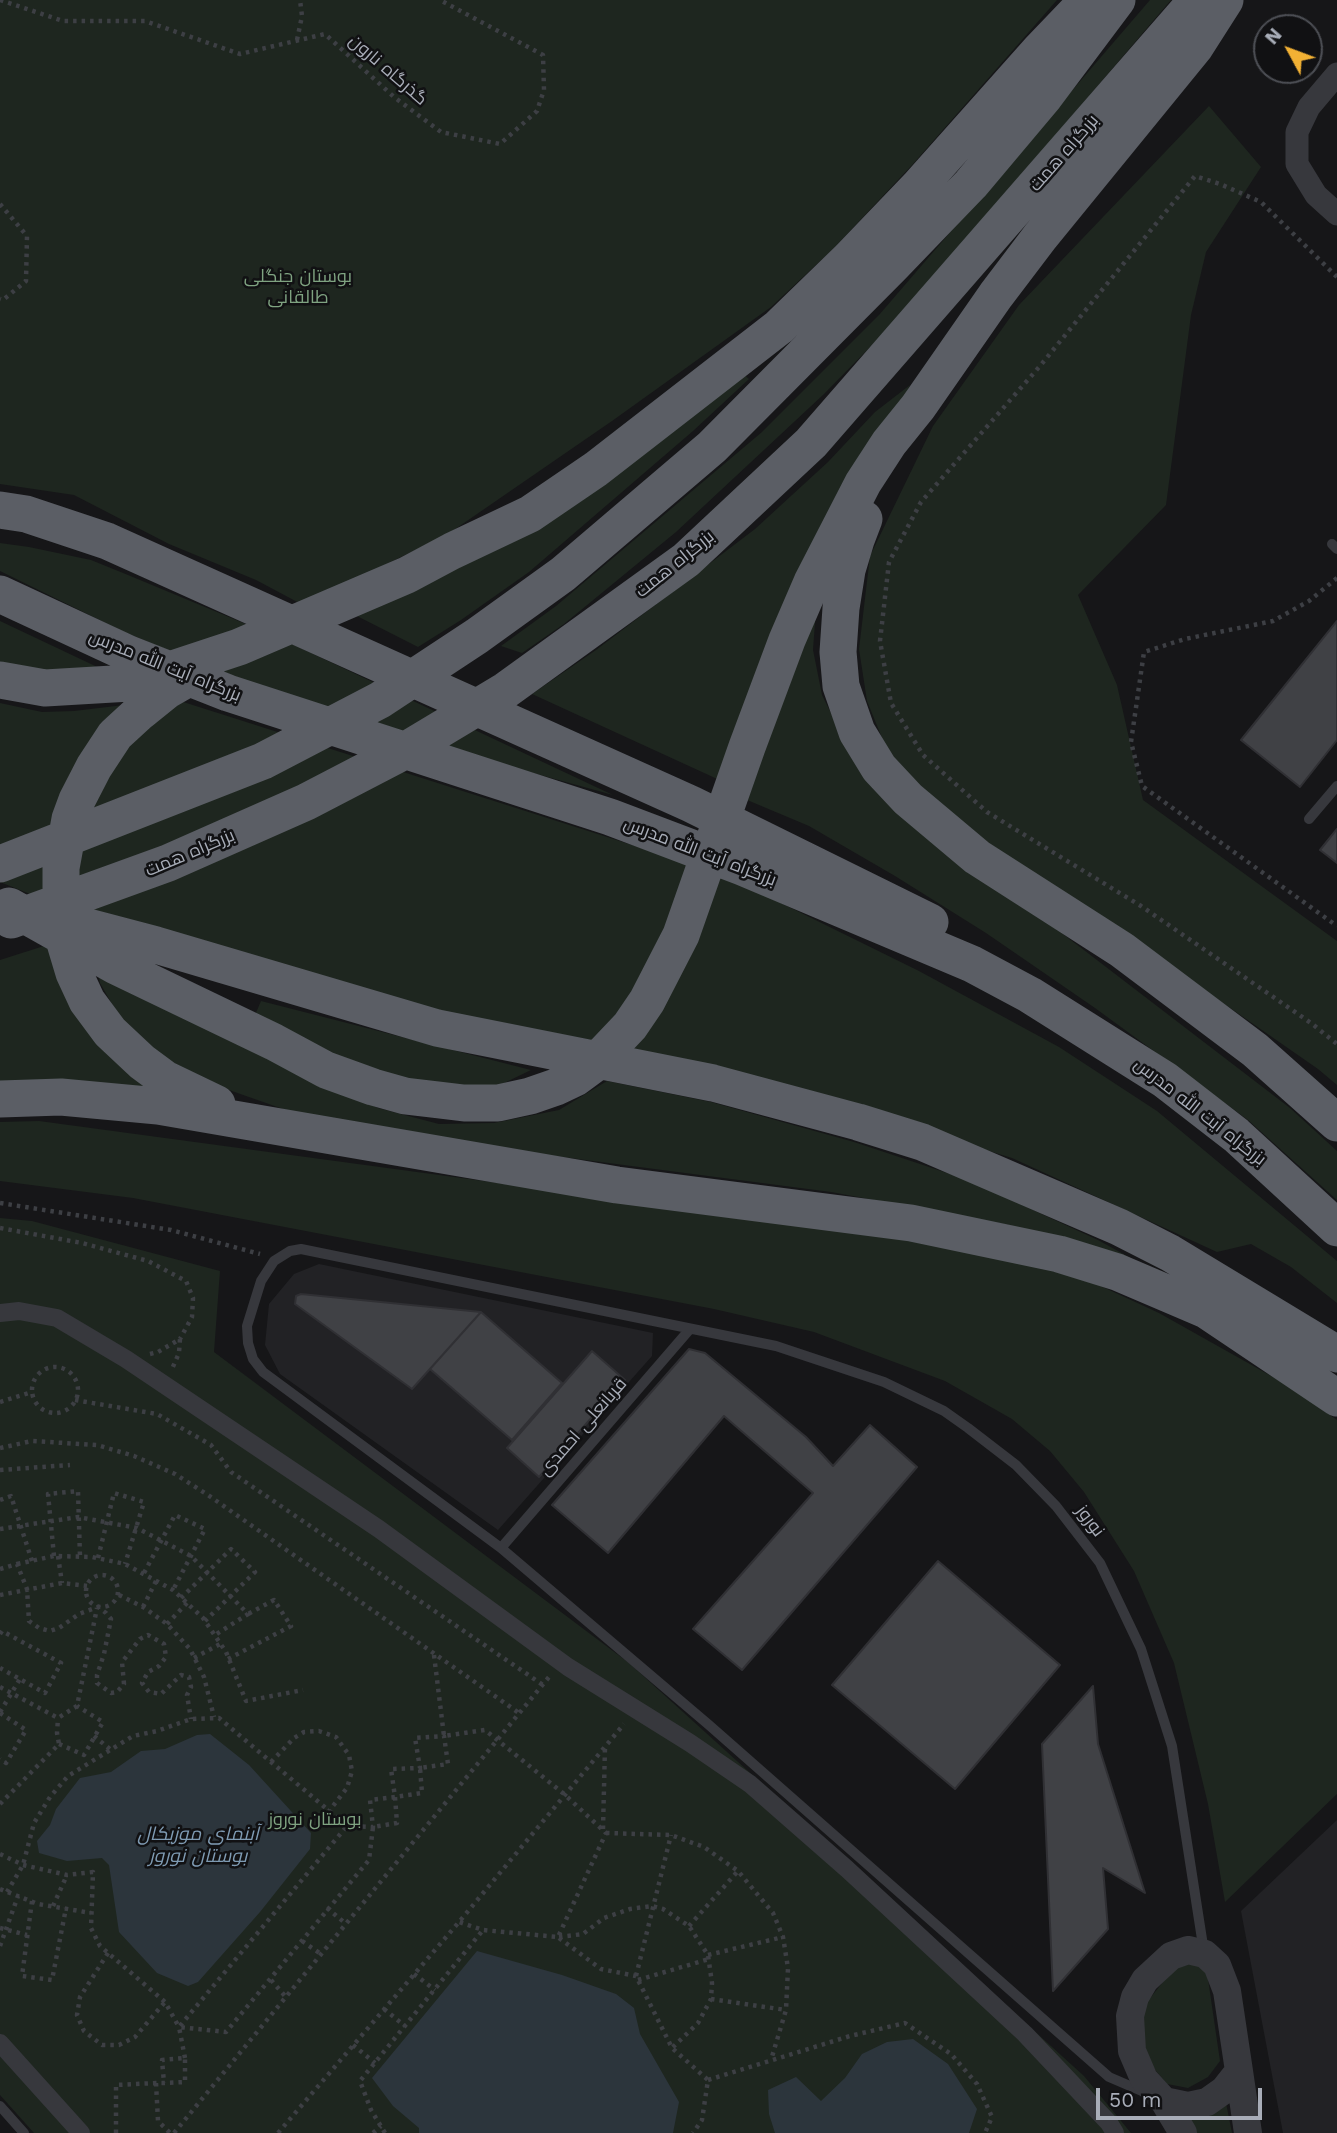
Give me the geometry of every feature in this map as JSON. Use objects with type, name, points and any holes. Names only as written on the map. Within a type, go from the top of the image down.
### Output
[{"type":"highway","points":[[0,680],[45,688],[130,683],[239,647],[407,575],[530,514],[596,469],[779,327],[849,260],[919,186],[1088,0]]},
{"type":"highway","points":[[0,864],[262,761],[380,700],[477,636],[563,574],[712,447],[802,359],[971,184],[1045,96],[1118,0]]},
{"type":"highway","name":"بزرگراه همت","points":[[3,910],[168,863],[306,803],[406,751],[462,718],[547,661],[686,560],[811,443],[1197,0]]},
{"type":"highway","points":[[3,910],[326,1070],[405,1096],[464,1103],[498,1102],[530,1096],[575,1078],[594,1064],[615,1043],[647,1001],[681,935],[792,628],[838,529],[888,443],[918,407],[1040,237],[1195,47],[1225,0]]},
{"type":"highway","points":[[918,407],[901,450],[874,497],[856,540],[848,570],[841,608],[838,652],[841,686],[857,732],[879,768],[942,830],[977,857],[1122,950],[1255,1050],[1337,1123]]},
{"type":"highway","points":[[0,510],[26,514],[107,541],[691,804],[935,925],[1030,995]]},
{"type":"highway","name":"بزرگراه آیت الله مدرس","points":[[0,594],[129,654],[228,693],[610,817],[742,867],[939,950],[1030,995],[1166,1080],[1236,1136],[1337,1228]]},
{"type":"highway","points":[[239,647],[166,691],[140,712],[115,735],[94,766],[73,809],[61,868],[61,915],[65,943],[87,1001],[110,1032],[165,1079],[251,1121]]},
{"type":"highway","points":[[3,910],[156,944],[437,1028],[713,1083],[922,1142],[1108,1222],[1170,1253],[1337,1354]]},
{"type":"highway","points":[[0,1099],[61,1097],[158,1106],[617,1185],[911,1223],[1059,1254],[1117,1272],[1206,1310],[1337,1398]]},
{"type":"street","points":[[1337,74],[1309,107],[1297,132],[1297,164],[1316,195],[1337,214]]},
{"type":"street","points":[[0,1313],[19,1311],[57,1318],[125,1359],[379,1529],[562,1662],[750,1784],[847,1869],[1025,2034],[1109,2123],[1115,2133]]},
{"type":"street","points":[[1183,2133],[1164,2101],[1144,2079],[1132,2051],[1130,2016],[1135,1997],[1158,1965],[1171,1956],[1188,1950],[1205,1954],[1217,1965],[1227,1991],[1248,2133]]},
{"type":"street","points":[[0,2043],[81,2133]]},
{"type":"street","points":[[1164,2101],[1188,2106],[1207,2102],[1224,2090],[1239,2071]]},
{"type":"lane","points":[[1309,819],[1337,786]]},
{"type":"lane","name":"نوروز","points":[[274,1261],[290,1251],[301,1249],[776,1346],[884,1382],[944,1411],[968,1427],[1016,1465],[1056,1506],[1100,1563],[1141,1649],[1172,1746],[1205,1954]]},
{"type":"lane","points":[[274,1261],[261,1281],[247,1326],[247,1343],[253,1359],[263,1372],[501,1548],[709,1725],[1109,2077],[1164,2101]]},
{"type":"lane","name":"قربانعلی احمدی","points":[[501,1548],[690,1329]]},
{"type":"lane","points":[[0,2106],[24,2133]]},
{"type":"path","name":"گذرگاه نارون","points":[[0,0],[63,22],[145,22],[240,54],[325,34],[394,97],[441,132],[500,144],[537,111],[544,90],[543,55],[440,0]]},
{"type":"path","points":[[297,41],[302,16],[300,0]]},
{"type":"path","points":[[1337,277],[1261,202],[1195,176],[1040,366],[921,502],[889,562],[880,641],[891,703],[923,755],[987,812],[1141,906],[1311,1023],[1337,1044]]},
{"type":"path","points":[[0,204],[27,236],[26,281],[3,300],[0,299]]},
{"type":"path","points":[[1337,578],[1309,601],[1273,621],[1185,639],[1144,652],[1131,742],[1142,786],[1337,926]]},
{"type":"path","points":[[0,1203],[171,1230],[253,1251],[274,1261]]},
{"type":"path","points":[[0,1228],[82,1243],[148,1261],[186,1281],[193,1298],[192,1317],[180,1339],[179,1353],[164,1385]]},
{"type":"path","points":[[125,1359],[158,1352],[180,1339]]},
{"type":"path","points":[[55,1366],[63,1368],[75,1378],[78,1385],[75,1400],[65,1410],[50,1412],[38,1405],[32,1392],[35,1377],[41,1371],[55,1366]]},
{"type":"path","points":[[0,1402],[32,1392]]},
{"type":"path","points":[[75,1400],[157,1415],[211,1445],[230,1472],[543,1685]]},
{"type":"path","points":[[0,1448],[33,1441],[97,1445],[134,1456],[175,1474],[520,1713]]},
{"type":"path","points":[[0,1470],[70,1465]]},
{"type":"path","points":[[62,1583],[48,1494],[78,1491],[80,1557]]},
{"type":"path","points":[[98,1558],[114,1493],[144,1502],[125,1564]]},
{"type":"path","points":[[0,1500],[11,1496],[32,1561]]},
{"type":"path","points":[[144,1573],[175,1515],[205,1529],[173,1590]]},
{"type":"path","points":[[0,1529],[78,1517],[137,1528],[191,1556],[248,1614]]},
{"type":"path","points":[[181,1598],[231,1549],[255,1572],[205,1621]]},
{"type":"path","points":[[0,1567],[56,1556],[98,1558],[125,1564],[173,1590],[205,1621],[228,1659],[246,1701],[303,1690]]},
{"type":"path","points":[[17,1564],[27,1589],[29,1621],[50,1631],[79,1614],[98,1607],[108,1607],[113,1604],[119,1595],[117,1584],[104,1575],[94,1577],[87,1586],[86,1596],[89,1601],[98,1607],[111,1619],[97,1684],[111,1693],[117,1692],[124,1684],[122,1662],[129,1649],[139,1639],[148,1635],[164,1644],[166,1657],[159,1667],[148,1672],[142,1683],[149,1692],[161,1694],[181,1675],[189,1677],[191,1687],[187,1695],[191,1719]]},
{"type":"path","points":[[143,1607],[156,1581]]},
{"type":"path","points":[[2,1596],[62,1583],[87,1586]]},
{"type":"path","points":[[119,1595],[143,1607],[167,1624],[190,1649],[204,1677],[214,1718]]},
{"type":"path","points":[[215,1635],[274,1600],[291,1626],[228,1659]]},
{"type":"path","points":[[167,1624],[187,1603]]},
{"type":"path","points":[[58,1718],[77,1706],[98,1607]]},
{"type":"path","points":[[0,1634],[2,1631],[61,1663],[45,1693],[0,1668]]},
{"type":"path","points":[[194,1658],[220,1644]]},
{"type":"path","points":[[8,1892],[23,1865],[34,1823],[50,1797],[68,1776],[133,1736],[191,1719],[219,1718],[348,1826],[373,1828],[397,1823],[391,1769],[448,1764],[434,1654]]},
{"type":"path","points":[[156,2083],[158,2120],[172,2133],[562,1662]]},
{"type":"path","points":[[0,1759],[6,1763],[26,1730],[0,1713],[20,1679]]},
{"type":"path","points":[[0,1687],[58,1718]]},
{"type":"path","points":[[59,1744],[84,1755],[103,1722],[77,1706]]},
{"type":"path","points":[[278,2133],[459,1922],[635,1710]]},
{"type":"path","points":[[0,1804],[59,1744],[58,1718]]},
{"type":"path","points":[[179,2027],[226,2032],[369,1860],[373,1828],[370,1800],[422,1793],[415,1738],[485,1730],[605,1831],[671,1835],[704,1847],[737,1871],[773,1913],[783,1937],[788,1968],[786,2010],[770,2060]]},
{"type":"path","points":[[271,1762],[294,1738],[304,1732],[319,1731],[336,1737],[349,1755],[352,1771],[347,1788],[329,1811]]},
{"type":"path","points":[[94,1736],[111,1750]]},
{"type":"path","points":[[558,1937],[605,1831],[606,1745]]},
{"type":"path","points":[[179,2027],[348,1826]]},
{"type":"path","points":[[671,1835],[637,1978],[672,2048],[708,2080]]},
{"type":"path","points":[[0,1854],[23,1865],[67,1875],[93,1872],[91,1928],[100,1946],[165,2001],[179,2027],[186,2082],[116,2085],[116,2133]]},
{"type":"path","points":[[689,1926],[737,1871]]},
{"type":"path","points":[[53,1906],[67,1875]]},
{"type":"path","points":[[0,1889],[32,1901],[91,1913]]},
{"type":"path","points":[[0,1946],[3,1929],[18,1896]]},
{"type":"path","points":[[32,1901],[22,1976],[52,1980],[66,1908]]},
{"type":"path","points":[[459,1922],[483,1930],[558,1937],[583,1934],[604,1919],[630,1909],[652,1906],[663,1909],[689,1926],[709,1957],[712,1983],[711,1999],[698,2023],[672,2048]]},
{"type":"path","points":[[327,1908],[345,1923]]},
{"type":"path","points":[[3,1929],[27,1935]]},
{"type":"path","points":[[385,2133],[371,2110],[360,2081],[483,1930]]},
{"type":"path","points":[[558,1937],[601,1969],[637,1978],[783,1937]]},
{"type":"path","points":[[302,1941],[321,1954]]},
{"type":"path","points":[[108,1953],[79,1997],[77,2015],[85,2031],[102,2045],[119,2045],[135,2037],[165,2001]]},
{"type":"path","points":[[414,1974],[435,1990]]},
{"type":"path","points":[[271,1980],[285,1996]]},
{"type":"path","points":[[711,1999],[786,2010]]},
{"type":"path","points":[[384,2008],[405,2025]]},
{"type":"path","points":[[708,2080],[850,2036],[905,2023],[951,2054],[977,2084],[992,2118],[985,2133]]},
{"type":"path","points":[[354,2045],[375,2063]]},
{"type":"path","points":[[164,2083],[162,2060],[185,2058]]},
{"type":"path","points":[[693,2133],[702,2119],[708,2080]]},
{"type":"path","points":[[373,2133],[381,2126]]},
{"type":"shaded area","points":[[319,1264],[653,1333],[652,1356],[498,1530],[280,1374],[265,1345],[269,1304],[294,1274]]},
{"type":"shaded area","points":[[1337,1820],[1337,2133],[1283,2133],[1241,1911]]},
{"type":"green space","name":"بوستان جنگلی طالقانی","points":[[0,0],[1057,0],[913,164],[833,249],[771,307],[448,534],[303,605],[256,580],[169,544],[74,495],[0,484]]},
{"type":"green space","points":[[1150,0],[1171,0],[966,240],[876,341],[824,394],[676,532],[564,624],[522,653],[501,646],[556,606],[762,432],[879,315]]},
{"type":"green space","points":[[1209,106],[1261,167],[1206,252],[1191,315],[1166,505],[1078,595],[1117,685],[1143,800],[1337,941],[1337,1085],[1236,1012],[936,807],[891,760],[867,701],[859,649],[870,556],[933,426],[1019,305]]},
{"type":"green space","points":[[740,371],[749,379],[693,431],[529,572],[461,620],[418,647],[355,615]]},
{"type":"green space","points":[[910,385],[726,783],[532,694],[596,650],[755,529],[828,462],[875,412]]},
{"type":"green space","points":[[0,543],[91,560],[128,575],[277,637],[613,795],[384,732],[124,632],[0,571]]},
{"type":"green space","points":[[816,609],[813,650],[822,695],[844,739],[1033,911],[1290,1108],[1337,1151],[1337,1200],[1248,1120],[1095,1008],[986,933],[809,826],[740,797]]},
{"type":"green space","points":[[0,621],[110,673],[0,674]]},
{"type":"green space","points":[[174,699],[720,873],[919,971],[1059,1047],[1157,1111],[1337,1261],[1337,1303],[1291,1267],[1251,1244],[1217,1252],[1012,1158],[887,1120],[627,1053],[329,985],[30,894],[0,882],[0,703],[42,712],[74,711]]},
{"type":"green space","points":[[47,945],[159,1093],[0,1088],[0,960]]},
{"type":"green space","points":[[98,974],[295,1072],[378,1108],[439,1124],[494,1123],[559,1110],[607,1081],[711,1102],[854,1142],[968,1180],[1098,1240],[1156,1272],[1009,1225],[831,1192],[478,1146],[286,1110],[209,1083],[144,1046],[120,1018],[100,983]]},
{"type":"green space","points":[[261,1001],[531,1070],[498,1086],[423,1090],[252,1022]]},
{"type":"green space","points":[[39,1121],[617,1199],[899,1231],[1064,1269],[1159,1313],[1289,1386],[1337,1420],[1337,1794],[1225,1902],[1208,1804],[1174,1663],[1134,1571],[1084,1492],[1050,1451],[1012,1419],[945,1381],[814,1332],[714,1309],[133,1198],[0,1181],[0,1122]]},
{"type":"green space","name":"بوستان نوروز","points":[[0,1218],[32,1221],[220,1271],[214,1352],[629,1663],[1084,2076],[1131,2133],[34,2133],[0,2095]]},
{"type":"green space","points":[[1191,1961],[1207,1972],[1220,2061],[1208,2077],[1188,2088],[1167,2084],[1151,2065],[1142,2039],[1144,2006],[1177,1964]]},
{"type":"green space","points":[[1226,2103],[1232,2133],[1196,2133],[1182,2117]]},
{"type":"water","name":"آبنمای موزیکال بوستان نوروز","points":[[210,1734],[249,1765],[311,1833],[310,1849],[260,1912],[198,1982],[188,1986],[157,1973],[119,1932],[109,1865],[102,1858],[67,1861],[39,1853],[37,1841],[50,1825],[56,1809],[80,1778],[111,1772],[141,1751],[165,1749],[197,1735]]},
{"type":"water","points":[[477,1951],[562,1975],[616,1994],[634,2008],[640,2034],[679,2102],[673,2133],[419,2133],[419,2128],[393,2106],[372,2078]]},
{"type":"water","points":[[913,2039],[948,2064],[977,2109],[969,2133],[775,2133],[769,2114],[768,2090],[796,2077],[821,2101],[845,2078],[862,2054],[887,2042]]},
{"type":"building","points":[[1337,621],[1337,740],[1300,787],[1241,740]]},
{"type":"building","points":[[1337,829],[1337,863],[1320,850]]},
{"type":"building","points":[[301,1294],[481,1312],[412,1389],[295,1304],[296,1296]]},
{"type":"building","points":[[481,1312],[562,1383],[512,1440],[430,1369]]},
{"type":"building","points":[[689,1349],[705,1353],[806,1437],[833,1466],[870,1425],[917,1467],[742,1670],[693,1629],[813,1493],[724,1416],[608,1553],[552,1505]]},
{"type":"building","points":[[592,1351],[625,1380],[539,1477],[507,1448]]},
{"type":"building","points":[[938,1561],[1060,1665],[955,1789],[832,1685]]},
{"type":"building","points":[[1093,1686],[1098,1744],[1145,1893],[1103,1868],[1108,1929],[1053,1991],[1042,1744]]}]
